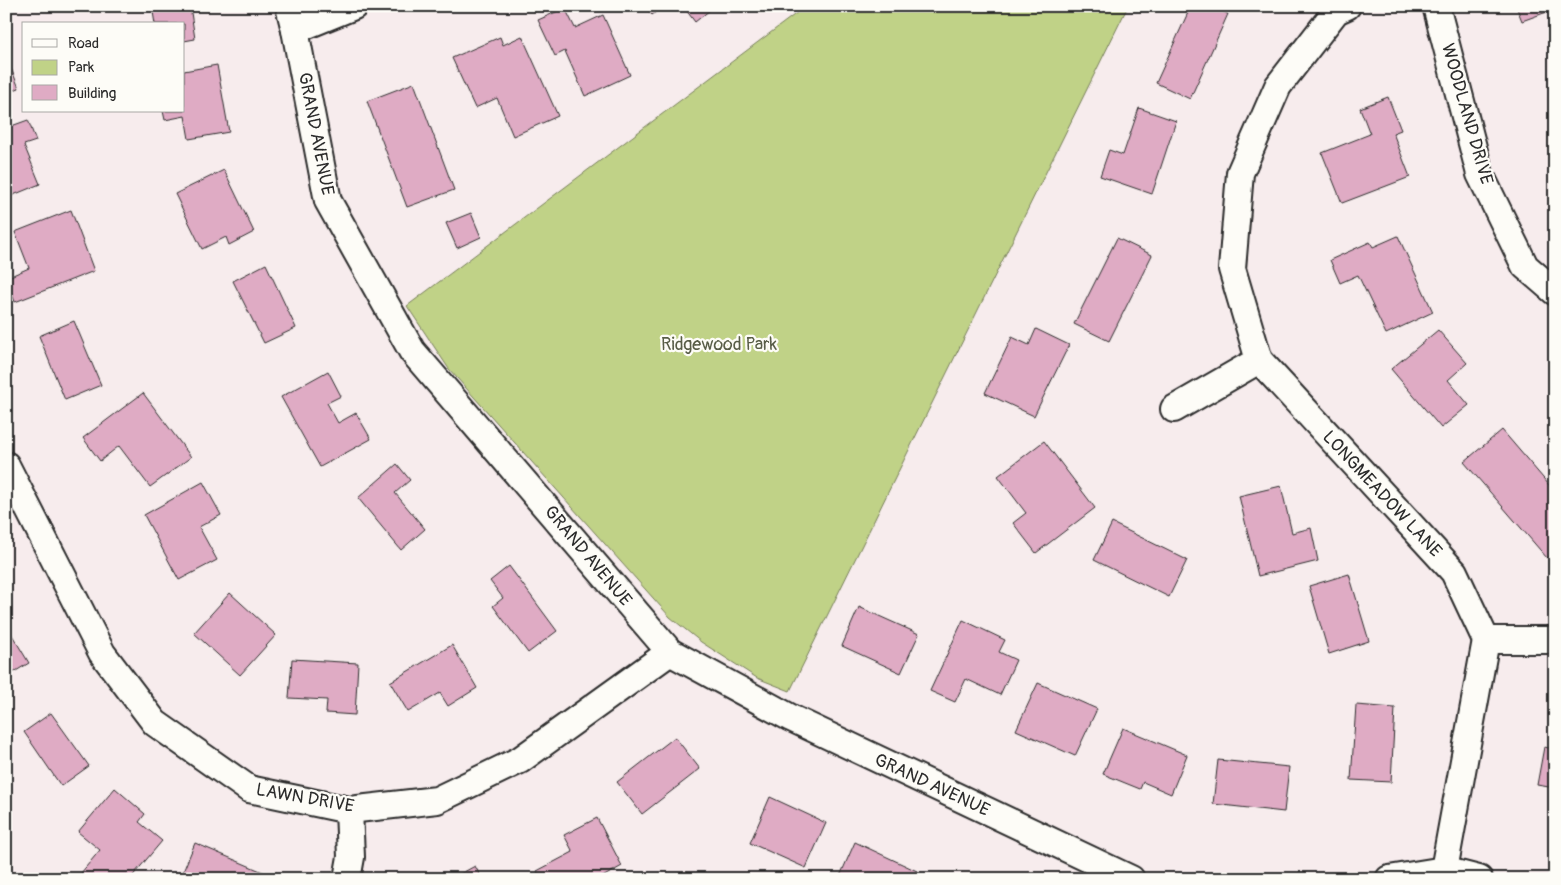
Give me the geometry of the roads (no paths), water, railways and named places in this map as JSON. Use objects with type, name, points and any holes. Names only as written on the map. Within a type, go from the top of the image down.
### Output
[{"type":"street","points":[[292,18],[354,6]]},
{"type":"street","name":"LONGMEADOW LANE","points":[[1348,6],[1336,11],[1278,86],[1240,172],[1232,269],[1258,360],[1454,572],[1486,640]]},
{"type":"street","name":"WOODLAND DRIVE","points":[[1436,6],[1480,174],[1525,266],[1555,292]]},
{"type":"street","name":"GRAND AVENUE","points":[[292,18],[328,202],[412,351],[670,652],[791,718],[1131,879]]},
{"type":"street","points":[[1174,410],[1258,360]]},
{"type":"street","name":"LAWN DRIVE","points":[[6,464],[102,653],[155,723],[248,789],[349,810],[437,800],[520,760],[670,652]]},
{"type":"street","points":[[1444,870],[1486,640],[1555,640]]},
{"type":"street","points":[[347,879],[351,858],[349,810]]},
{"type":"street","points":[[1390,879],[1444,870],[1479,879]]},
{"type":"park label","name":"Ridgewood Park","points":[[719,344]]}]
